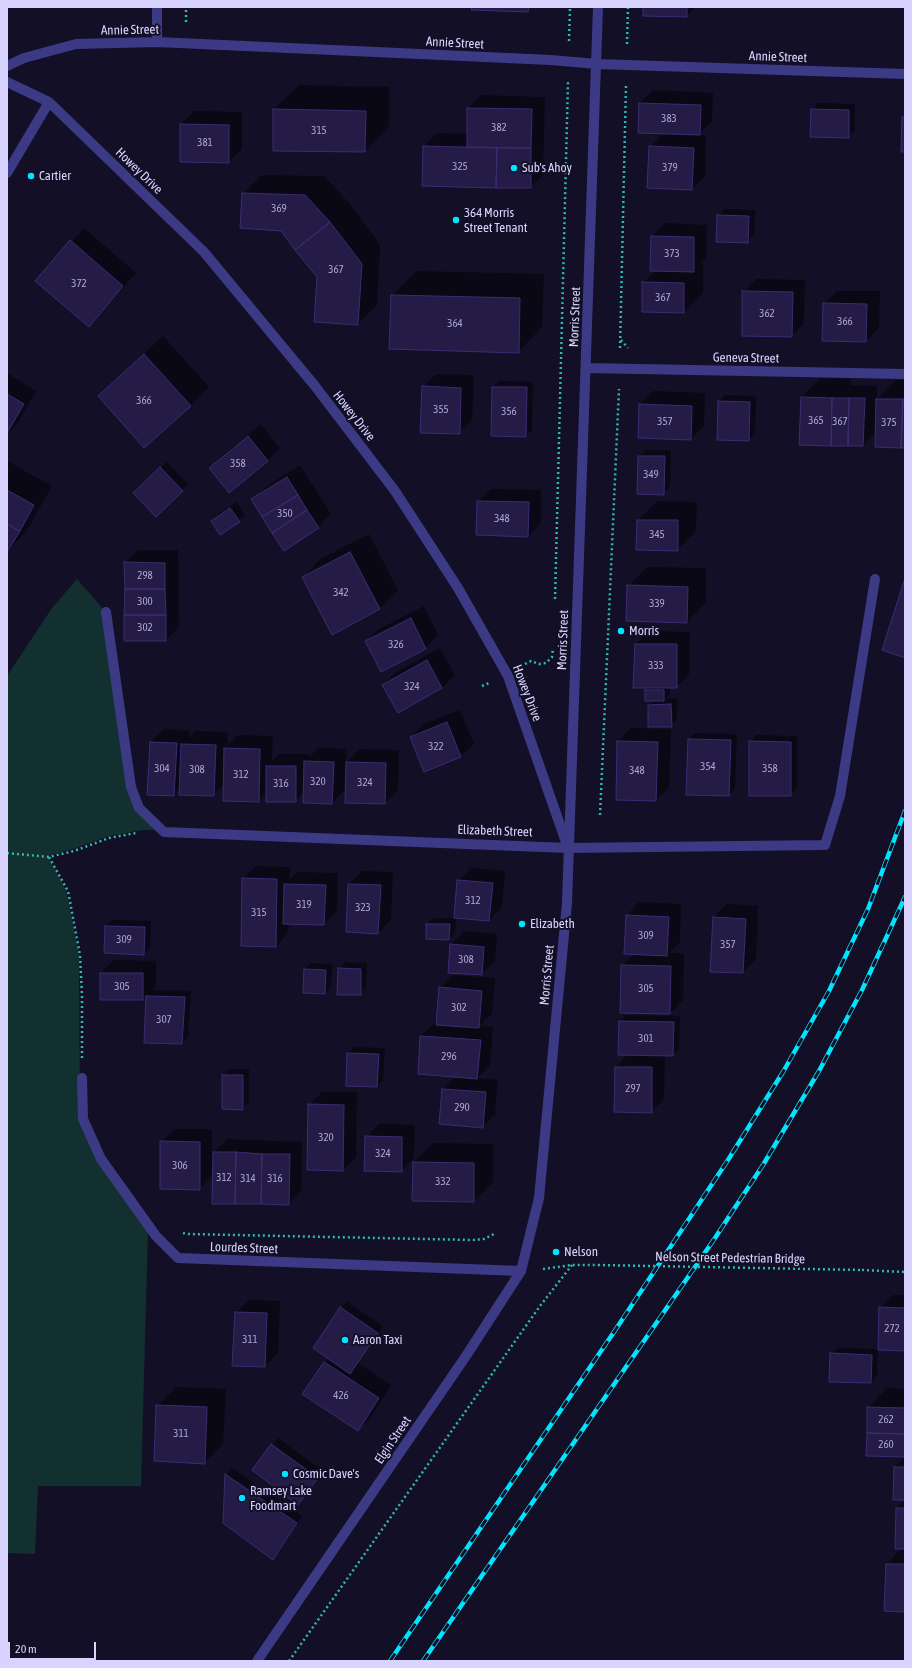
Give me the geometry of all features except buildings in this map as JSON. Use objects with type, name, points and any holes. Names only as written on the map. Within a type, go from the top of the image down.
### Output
[{"type":"street","points":[[157,7],[157,42]]},
{"type":"street","name":"Morris Street","points":[[521,1271],[539,1198],[567,903],[598,7]]},
{"type":"street","name":"Annie Street","points":[[7,66],[24,58],[76,44],[157,42],[569,61],[627,66],[905,74]]},
{"type":"street","name":"Howey Drive","points":[[7,82],[49,102],[204,252],[315,386],[395,491],[458,588],[508,676],[568,848]]},
{"type":"street","points":[[7,173],[49,102]]},
{"type":"street","name":"Geneva Street","points":[[586,368],[905,374]]},
{"type":"street","name":"Elizabeth Street","points":[[164,832],[568,848],[825,845],[840,796],[875,579]]},
{"type":"street","points":[[106,612],[131,788],[139,808],[164,832]]},
{"type":"street","name":"Lourdes Street","points":[[82,1078],[83,1119],[101,1159],[156,1236],[178,1258],[521,1271]]},
{"type":"street","name":"Elgin Street","points":[[257,1661],[466,1356],[521,1271]]},
{"type":"path","points":[[555,602],[570,7]]},
{"type":"path","points":[[600,815],[619,369],[628,7]]},
{"type":"path","points":[[482,686],[508,676],[531,660],[539,664],[546,664],[552,657],[554,642]]},
{"type":"path","points":[[7,853],[49,857],[74,851],[110,838],[144,831],[164,832]]},
{"type":"path","points":[[49,857],[68,891],[80,955],[82,996],[82,1078]]},
{"type":"path","points":[[181,1232],[188,1234],[473,1240],[484,1239],[494,1234]]},
{"type":"path","points":[[289,1661],[540,1306],[572,1265]]},
{"type":"path","name":"Nelson Street Pedestrian Bridge","points":[[521,1271],[572,1265],[598,1265],[905,1272]]},
{"type":"green space","points":[[77,579],[105,611],[129,788],[160,830],[143,830],[109,836],[48,856],[66,890],[79,955],[80,1120],[148,1230],[141,1486],[38,1486],[35,1554],[7,1553],[7,676],[52,608]]},
{"type":"railway","points":[[390,1661],[616,1329],[728,1160],[783,1072],[829,991],[868,909],[905,811]]},
{"type":"railway","points":[[423,1661],[715,1238],[763,1165],[819,1071],[862,990],[905,897]]},
{"type":"place","name":"Sub's Ahoy","points":[[514,168]]},
{"type":"place","name":"Cartier","points":[[31,176]]},
{"type":"place","name":"364 Morris Street Tenant","points":[[456,220]]},
{"type":"place","name":"Morris","points":[[621,631]]},
{"type":"place","name":"Elizabeth","points":[[522,924]]},
{"type":"place","name":"Nelson","points":[[556,1252]]},
{"type":"place","name":"Aaron Taxi","points":[[345,1340]]},
{"type":"place","name":"Cosmic Dave's","points":[[285,1474]]},
{"type":"place","name":"Ramsey Lake Foodmart","points":[[242,1498]]}]
